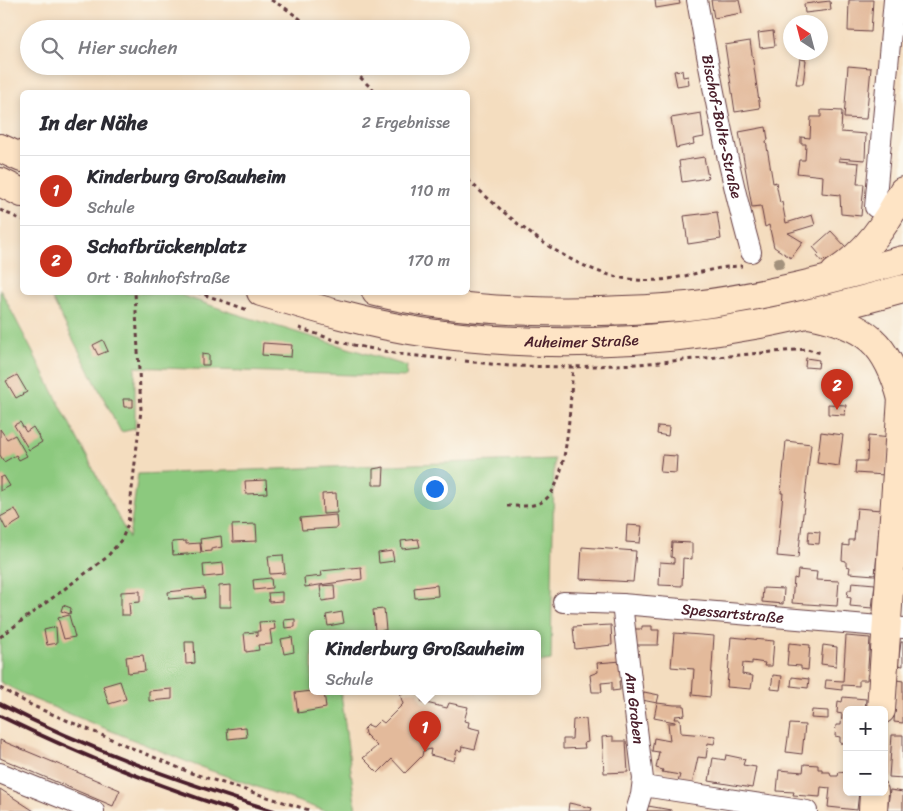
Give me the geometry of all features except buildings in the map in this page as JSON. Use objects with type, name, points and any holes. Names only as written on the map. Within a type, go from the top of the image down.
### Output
[{"type":"main road","points":[[0,148],[20,157]]},
{"type":"main road","points":[[0,182],[20,192]]},
{"type":"main road","points":[[810,284],[832,275],[846,266],[871,242],[884,225],[903,190]]},
{"type":"main road","name":"Auheimer Straße","points":[[392,295],[441,304],[500,310],[560,312],[649,309],[696,305],[810,284],[903,260]]},
{"type":"main road","name":"Auheimer Straße","points":[[272,295],[352,318],[421,332],[503,341],[589,341],[648,338],[761,324],[808,314],[903,289]]},
{"type":"main road","points":[[808,314],[844,323],[864,332],[872,338],[880,348],[902,391],[895,627],[882,706]]},
{"type":"main road","points":[[873,811],[874,796]]},
{"type":"street","name":"Bischof-Bolte-Straße","points":[[697,0],[722,132],[750,259]]},
{"type":"street","points":[[875,207],[894,0]]},
{"type":"street","name":"Spessartstraße","points":[[563,602],[622,604],[895,627]]},
{"type":"street","name":"Am Graben","points":[[622,604],[643,786],[636,811]]},
{"type":"street","points":[[0,773],[94,811]]},
{"type":"street","points":[[643,786],[807,811]]},
{"type":"path","points":[[271,0],[302,20]]},
{"type":"path","points":[[358,75],[373,90]]},
{"type":"path","points":[[470,182],[532,235],[586,266],[604,273],[633,281],[660,280],[732,266],[750,259]]},
{"type":"path","points":[[0,210],[20,219]]},
{"type":"path","points":[[0,637],[106,558],[122,539],[128,524],[141,410],[135,295]]},
{"type":"path","points":[[507,506],[528,506],[539,503],[547,498],[557,484],[564,460],[573,367]]},
{"type":"path","points":[[0,688],[33,706],[191,773],[312,811]]},
{"type":"green space","points":[[0,289],[129,538],[138,474],[554,459],[551,660],[541,662],[541,630],[309,630],[309,695],[341,695],[356,811],[325,811],[195,765],[33,699],[0,682]]},
{"type":"green space","points":[[50,295],[181,295],[407,366],[406,377],[135,367],[135,429],[121,432]]},
{"type":"railway","points":[[0,704],[66,736],[135,764],[274,811]]},
{"type":"railway","points":[[0,716],[116,768],[236,811]]},
{"type":"place","name":"Schafbrückenplatz","points":[[837,410]]},
{"type":"place","name":"Kinderburg Großauheim","points":[[425,752]]}]
